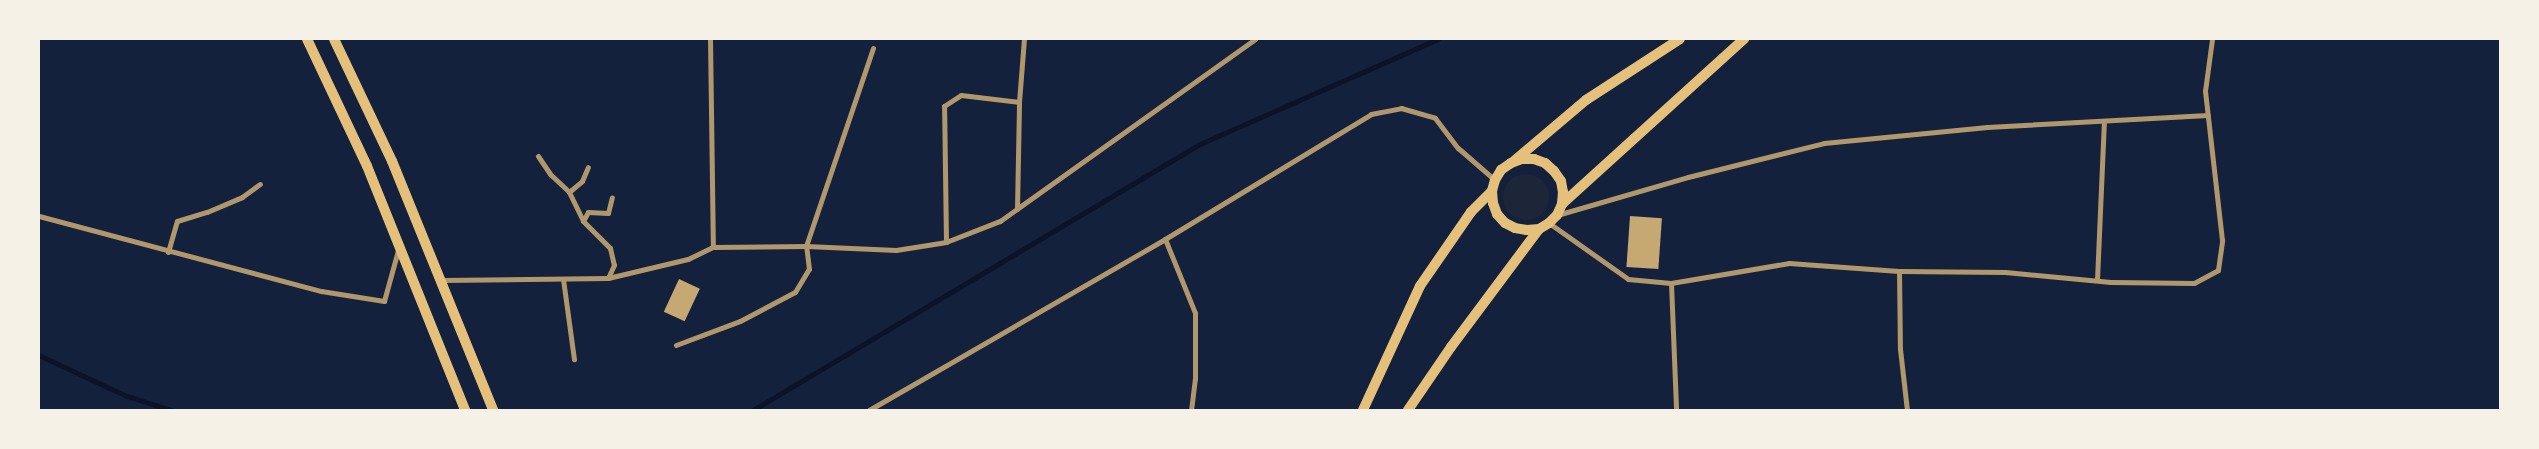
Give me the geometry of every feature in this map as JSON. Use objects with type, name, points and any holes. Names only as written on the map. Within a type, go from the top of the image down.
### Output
[{"type":"highway","points":[[307,39],[367,166],[399,250],[466,410]]},
{"type":"highway","points":[[334,39],[392,161],[493,409]]},
{"type":"highway","points":[[1539,229],[1515,228],[1505,223],[1497,214],[1493,203],[1492,191],[1495,180],[1501,170],[1586,100],[1680,39]]},
{"type":"highway","points":[[1562,204],[1744,39]]},
{"type":"highway","points":[[1408,410],[1451,347],[1539,229],[1557,215],[1562,204],[1563,192],[1560,181],[1554,171],[1545,163],[1522,159],[1511,163]]},
{"type":"highway","points":[[1363,410],[1420,286],[1471,212],[1492,191]]},
{"type":"street","points":[[710,39],[713,247]]},
{"type":"street","points":[[1017,209],[1024,39]]},
{"type":"street","points":[[440,280],[608,278],[688,259],[713,247],[806,246],[896,250],[946,242],[1000,221],[1255,39]]},
{"type":"street","points":[[1549,223],[1628,279],[1671,283],[1789,263],[1899,271],[2005,272],[2097,280],[2194,283],[2218,270],[2222,240],[2205,91],[2212,39]]},
{"type":"street","points":[[676,345],[740,321],[795,292],[809,270],[806,246],[873,48]]},
{"type":"street","points":[[946,242],[944,106],[961,95],[1020,102]]},
{"type":"street","points":[[869,410],[1165,238],[1371,114],[1402,108],[1434,118],[1458,148],[1495,180]]},
{"type":"street","points":[[1557,215],[1688,177],[1824,144],[1987,127],[2208,115]]},
{"type":"street","points":[[2097,280],[2104,121]]},
{"type":"street","points":[[538,156],[550,174],[569,192],[583,221],[610,248],[614,265],[608,278]]},
{"type":"street","points":[[569,192],[582,181],[588,167]]},
{"type":"street","points":[[168,252],[177,221],[207,212],[242,197],[260,184]]},
{"type":"street","points":[[583,221],[588,212],[608,213],[612,197]]},
{"type":"street","points":[[39,216],[168,252],[321,291],[384,302],[399,250]]},
{"type":"street","points":[[1165,238],[1195,313],[1195,378],[1191,410]]},
{"type":"street","points":[[1899,271],[1900,349],[1907,410]]},
{"type":"street","points":[[563,279],[574,359]]},
{"type":"street","points":[[1671,283],[1676,410]]},
{"type":"shaded area","points":[[1526,174],[1539,178],[1545,184],[1549,197],[1545,210],[1539,216],[1526,220],[1513,216],[1507,210],[1503,197],[1507,184],[1513,178]]},
{"type":"building","points":[[1630,216],[1662,218],[1658,269],[1626,267]]},
{"type":"building","points":[[679,279],[700,289],[685,321],[664,312]]},
{"type":"waterway","points":[[753,410],[1200,144],[1438,39]]},
{"type":"waterway","points":[[39,355],[127,396],[171,410]]}]
